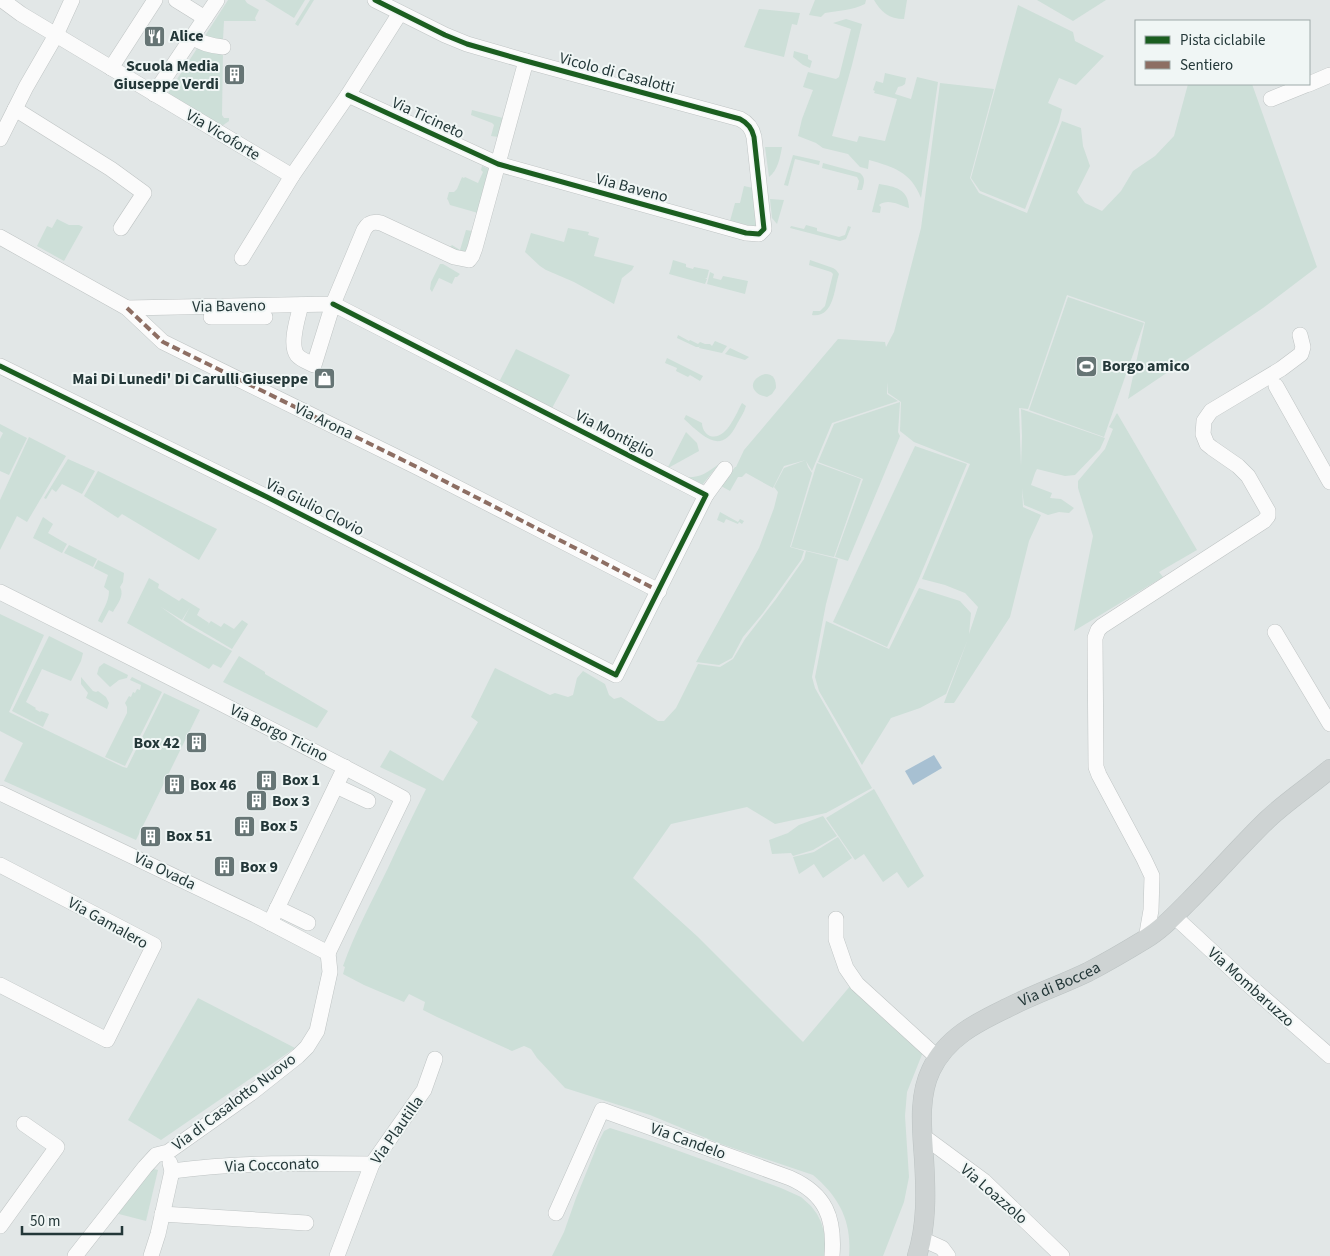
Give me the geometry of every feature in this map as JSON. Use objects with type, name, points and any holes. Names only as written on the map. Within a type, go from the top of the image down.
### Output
[{"type":"main road","name":"Via di Boccea","points":[[919,1247],[926,1208],[922,1113],[924,1090],[928,1076],[938,1058],[956,1037],[977,1022],[1089,971],[1146,939],[1174,916],[1269,818],[1330,769]]},
{"type":"street","name":"Via Vicoforte","points":[[2,0],[21,14],[292,176]]},
{"type":"street","points":[[0,139],[72,0]]},
{"type":"street","points":[[111,68],[155,0]]},
{"type":"street","points":[[176,0],[205,18]]},
{"type":"street","points":[[154,94],[217,0]]},
{"type":"street","name":"Vicolo di Casalotti","points":[[375,0],[457,40],[526,62],[746,122],[751,128],[754,137],[764,229],[759,234]]},
{"type":"street","points":[[242,258],[292,176],[348,95],[400,13]]},
{"type":"street","points":[[192,38],[206,45],[223,47]]},
{"type":"street","points":[[300,305],[294,349],[298,356],[314,365],[333,304],[364,230],[372,222],[380,223],[454,257],[469,260],[475,248],[526,62]]},
{"type":"street","points":[[1310,83],[1330,75]]},
{"type":"street","points":[[1271,99],[1306,85]]},
{"type":"street","name":"Via Ticineto","points":[[348,95],[498,164]]},
{"type":"street","points":[[15,109],[111,169],[144,193],[121,228]]},
{"type":"street","name":"Via Baveno","points":[[498,164],[746,233],[759,234]]},
{"type":"street","name":"Via Arona","points":[[0,236],[127,308],[163,342],[417,467],[659,591]]},
{"type":"street","name":"Via Baveno","points":[[127,308],[242,312],[300,305],[333,304]]},
{"type":"street","name":"Via Montiglio","points":[[333,304],[706,495]]},
{"type":"street","points":[[211,318],[242,312],[265,317]]},
{"type":"street","points":[[1146,939],[1151,910],[1152,876],[1097,771],[1095,638],[1102,626],[1264,521],[1268,516],[1268,511],[1248,476],[1238,466],[1207,444],[1203,434],[1204,421],[1211,411],[1281,369],[1301,354],[1303,347],[1300,336]]},
{"type":"street","name":"Via Giulio Clovio","points":[[0,366],[267,497],[616,675],[659,591]]},
{"type":"street","points":[[1276,386],[1330,482]]},
{"type":"street","points":[[659,591],[706,495],[725,469]]},
{"type":"street","name":"Via Borgo Ticino","points":[[0,592],[403,798],[328,953]]},
{"type":"street","points":[[1275,632],[1330,724]]},
{"type":"street","points":[[270,923],[345,767]]},
{"type":"street","points":[[336,786],[368,802]]},
{"type":"street","name":"Via Ovada","points":[[0,793],[140,859],[328,953]]},
{"type":"street","name":"Via Gamalero","points":[[0,865],[154,945],[107,1040],[0,985]]},
{"type":"street","points":[[277,908],[308,923]]},
{"type":"street","name":"Via Mombaruzzo","points":[[1174,916],[1256,991],[1328,1049]]},
{"type":"street","points":[[836,919],[836,939],[846,968],[857,984],[938,1058]]},
{"type":"street","name":"Via di Casalotto Nuovo","points":[[151,1256],[172,1171],[168,1152],[250,1094],[298,1056],[315,1036],[330,972],[328,953]]},
{"type":"street","name":"Via Plautilla","points":[[337,1256],[372,1164],[424,1090],[434,1059]]},
{"type":"street","name":"Via Candelo","points":[[556,1213],[602,1110],[805,1185],[818,1197],[827,1212],[831,1229],[832,1256]]},
{"type":"street","points":[[0,1226],[57,1147],[24,1124]]},
{"type":"street","name":"Via Loazzolo","points":[[923,1136],[984,1181],[1062,1256]]},
{"type":"street","points":[[75,1256],[145,1167],[156,1155],[168,1152]]},
{"type":"street","name":"Via Cocconato","points":[[172,1171],[295,1163],[372,1164]]},
{"type":"street","points":[[162,1214],[306,1223]]},
{"type":"street","points":[[919,1247],[942,1248],[948,1256]]},
{"type":"shaded area","points":[[228,0],[245,0],[259,10],[255,18],[256,21],[224,21],[223,40],[203,39]]},
{"type":"shaded area","points":[[265,0],[305,0],[294,18]]},
{"type":"shaded area","points":[[310,0],[314,0],[298,26],[295,24]]},
{"type":"shaded area","points":[[815,0],[866,0],[865,4],[860,6],[825,13],[821,17],[809,15]]},
{"type":"shaded area","points":[[874,0],[907,0],[904,19],[894,18],[886,14]]},
{"type":"shaded area","points":[[1037,0],[1106,0],[1073,21]]},
{"type":"shaded area","points":[[1018,5],[1073,32],[1075,41],[1104,56],[1076,85],[1059,78],[1048,103],[1062,109],[1059,122],[1025,209],[980,191],[971,178]]},
{"type":"shaded area","points":[[759,9],[800,13],[797,25],[792,24],[784,57],[744,47]]},
{"type":"shaded area","points":[[846,19],[862,24],[832,136],[857,142],[859,136],[885,141],[897,99],[874,93],[875,91],[873,90],[876,81],[883,83],[885,73],[906,78],[905,84],[898,87],[895,94],[911,99],[917,77],[938,82],[921,198],[907,176],[894,168],[869,160],[868,169],[860,167],[848,154],[823,148],[798,136],[813,90],[803,87],[808,72],[836,79],[839,77],[851,29],[833,23]]},
{"type":"shaded area","points":[[198,47],[223,51],[222,115],[224,118],[229,118],[229,121],[222,126],[168,93]]},
{"type":"shaded area","points":[[794,51],[808,55],[808,59],[812,61],[810,68],[793,57]]},
{"type":"shaded area","points":[[940,83],[994,89],[970,178],[979,193],[1027,213],[1062,121],[1081,128],[1083,146],[1090,166],[1077,192],[1085,203],[1102,211],[1121,191],[1133,171],[1155,156],[1174,136],[1188,85],[1252,85],[1317,267],[1263,308],[1128,399],[1145,322],[1067,295],[1028,409],[1019,408],[1021,466],[1021,409],[1105,438],[1100,449],[1075,475],[1065,476],[1037,469],[1035,473],[1031,485],[1052,493],[1050,498],[1061,499],[1074,508],[1069,513],[1059,512],[1048,515],[1024,505],[1022,488],[1023,507],[1041,515],[1029,541],[1010,617],[954,703],[944,703],[968,639],[946,694],[920,708],[891,718],[862,765],[819,691],[815,677],[826,621],[889,649],[919,588],[960,601],[971,613],[969,634],[978,607],[965,593],[922,579],[970,464],[914,442],[900,431],[901,402],[888,393],[887,382],[887,394],[898,401],[832,423],[812,471],[806,461],[812,473],[790,547],[804,551],[801,560],[763,613],[743,637],[732,658],[719,665],[696,662],[759,548],[778,492],[774,487],[784,468],[806,460],[784,466],[773,488],[746,473],[742,477],[738,477],[730,491],[721,486],[736,467],[744,450],[838,339],[885,342],[886,347],[894,332],[921,228]]},
{"type":"shaded area","points":[[472,110],[503,118],[498,137],[491,136],[494,125],[471,115]]},
{"type":"shaded area","points":[[765,147],[782,147],[777,167],[769,177]]},
{"type":"shaded area","points":[[793,155],[820,161],[819,165],[795,159],[788,186],[784,185]]},
{"type":"shaded area","points":[[823,163],[860,173],[864,179],[862,190],[857,190],[859,181],[857,177],[822,168]]},
{"type":"shaded area","points":[[482,166],[489,169],[478,213],[450,205],[447,199],[449,192],[454,192],[457,189],[462,177],[478,183],[483,172],[481,170]]},
{"type":"shaded area","points":[[879,184],[903,192],[908,201],[909,208],[886,202],[879,205],[881,207],[880,213],[872,212]]},
{"type":"shaded area","points":[[744,186],[753,188],[756,227],[730,221],[735,203],[740,203]]},
{"type":"shaded area","points":[[770,199],[784,200],[777,224],[772,218]]},
{"type":"shaded area","points":[[57,219],[69,225],[83,227],[64,261],[37,246],[47,226],[52,228]]},
{"type":"shaded area","points":[[806,225],[817,228],[817,231],[839,237],[845,235],[848,226],[851,227],[846,239],[840,241],[790,228],[791,226],[804,229]]},
{"type":"shaded area","points":[[568,228],[589,232],[588,235],[599,238],[594,256],[634,266],[622,278],[614,304],[574,282],[546,270],[525,252],[531,233],[564,242]]},
{"type":"shaded area","points":[[466,230],[472,231],[465,254],[450,247],[452,245],[460,250]]},
{"type":"shaded area","points":[[673,260],[686,264],[686,267],[693,269],[694,267],[709,270],[707,278],[705,278],[707,279],[705,284],[669,274]]},
{"type":"shaded area","points":[[810,260],[833,268],[839,274],[832,301],[825,312],[819,315],[812,315],[813,311],[820,311],[825,306],[833,274],[809,265]]},
{"type":"shaded area","points":[[440,264],[460,274],[455,277],[452,284],[439,278],[432,292],[430,289],[431,282]]},
{"type":"shaded area","points":[[710,272],[714,274],[713,278],[721,280],[723,276],[748,281],[745,294],[707,284]]},
{"type":"shaded area","name":"Borgo amico","points":[[1068,297],[1144,323],[1104,437],[1029,410]]},
{"type":"shaded area","points":[[678,335],[698,344],[700,342],[712,346],[715,341],[727,346],[722,353],[699,348],[700,346],[696,347],[677,338]]},
{"type":"shaded area","points":[[730,348],[749,357],[745,360],[725,354]]},
{"type":"shaded area","points":[[516,349],[570,375],[551,410],[498,384]]},
{"type":"shaded area","points":[[667,358],[703,376],[700,381],[690,375],[688,377],[676,371],[677,368],[665,363]]},
{"type":"shaded area","points":[[765,374],[772,376],[776,385],[772,394],[767,397],[757,393],[753,386],[757,378]]},
{"type":"shaded area","points":[[900,402],[898,432],[900,436],[848,561],[835,557],[863,479],[818,462],[834,424]]},
{"type":"shaded area","points":[[742,403],[746,406],[731,434],[718,441],[704,436],[684,419],[686,415],[702,423],[703,429],[707,434],[716,436],[726,431],[730,426]]},
{"type":"shaded area","points":[[1117,413],[1197,550],[1159,572],[1163,577],[1074,631],[1093,536],[1078,488],[1078,481],[1105,449],[1113,429],[1109,427]]},
{"type":"shaded area","points":[[0,424],[27,438],[9,475],[0,471],[0,439],[3,433],[0,431]]},
{"type":"shaded area","points":[[686,432],[697,443],[699,451],[668,467]]},
{"type":"shaded area","points":[[29,437],[66,456],[27,522],[17,516],[0,550],[0,500]]},
{"type":"shaded area","points":[[915,446],[967,464],[918,581],[887,647],[833,622]]},
{"type":"shaded area","points":[[68,459],[95,471],[82,494],[62,484],[56,492],[52,489],[46,499],[44,498]]},
{"type":"shaded area","points":[[817,463],[861,479],[834,557],[791,547]]},
{"type":"shaded area","points":[[719,464],[702,485],[684,477],[699,476]]},
{"type":"shaded area","points":[[98,471],[217,529],[199,560],[122,514],[118,518],[84,496]]},
{"type":"shaded area","points":[[720,512],[738,522],[740,519],[744,521],[742,524],[739,522],[738,524],[726,519],[724,523],[717,520]]},
{"type":"shaded area","points":[[43,517],[53,524],[48,533],[67,544],[62,553],[33,538]]},
{"type":"shaded area","points":[[69,545],[97,559],[93,567],[64,553]]},
{"type":"shaded area","points":[[806,551],[838,559],[826,604],[812,677],[815,688],[872,788],[826,813],[775,824],[747,807],[671,824],[633,878],[698,937],[803,1042],[851,985],[923,1052],[907,1092],[905,1116],[909,1177],[904,1202],[883,1256],[849,1256],[848,1232],[842,1211],[830,1192],[813,1175],[718,1143],[650,1115],[565,1088],[531,1049],[524,1046],[512,1051],[423,1010],[425,1002],[409,994],[404,1002],[343,974],[345,967],[343,966],[358,929],[426,789],[380,767],[390,750],[443,781],[478,722],[471,717],[495,668],[550,695],[555,693],[568,697],[573,695],[577,678],[583,671],[605,684],[609,695],[614,699],[621,697],[658,721],[664,721],[676,708],[698,664],[720,667],[733,659],[745,639],[804,559]]},
{"type":"shaded area","points":[[98,560],[124,573],[123,582],[120,587],[122,594],[120,600],[113,612],[109,610],[102,623],[98,621],[109,595],[109,591],[104,587],[108,575],[94,568]]},
{"type":"shaded area","points":[[149,578],[159,584],[158,588],[179,601],[182,598],[200,609],[197,615],[209,623],[207,626],[211,621],[221,627],[224,623],[234,629],[242,620],[248,624],[232,649],[183,620],[190,607],[182,620],[161,607],[186,625],[232,651],[221,668],[213,664],[209,669],[127,623]]},
{"type":"shaded area","points":[[0,614],[44,635],[9,712],[123,767],[127,768],[164,693],[200,710],[136,840],[4,781],[23,743],[0,731]]},
{"type":"shaded area","points":[[49,636],[83,653],[71,681],[42,669],[26,702],[40,712],[49,714],[43,727],[12,711]]},
{"type":"shaded area","points":[[239,656],[265,672],[265,674],[328,711],[317,728],[223,682]]},
{"type":"shaded area","points":[[104,663],[128,675],[127,678],[119,680],[110,687],[97,674],[99,667]]},
{"type":"shaded area","points":[[81,677],[93,691],[98,691],[106,697],[109,703],[107,709],[86,698],[88,693],[81,684]]},
{"type":"shaded area","points":[[132,677],[162,692],[125,766],[105,757],[127,713],[125,703],[133,692],[135,693],[137,689],[140,690],[141,685],[130,680]]},
{"type":"shaded area","points":[[874,789],[924,876],[908,888],[897,872],[883,882],[864,854],[855,860],[826,818]]},
{"type":"shaded area","points":[[823,816],[837,836],[813,850],[793,856],[791,853],[772,854],[769,840],[788,833],[799,825]]},
{"type":"shaded area","points":[[838,837],[852,858],[823,878],[814,864],[799,874],[793,857],[814,852]]},
{"type":"shaded area","points":[[198,998],[295,1048],[161,1140],[128,1120]]},
{"type":"shaded area","points":[[610,1128],[654,1142],[801,1197],[811,1206],[821,1222],[825,1235],[825,1256],[552,1256],[564,1232],[599,1141],[604,1131]]},
{"type":"shaded area","points":[[150,1168],[158,1170],[146,1221],[115,1213]]},
{"type":"water","points":[[934,755],[942,768],[913,785],[905,771]]},
{"type":"marked path","points":[[127,308],[163,342],[417,467],[659,591]]},
{"type":"cycle path","points":[[348,95],[498,164],[746,233],[759,234],[764,229],[754,137],[751,128],[740,119],[467,44],[375,0]]},
{"type":"cycle path","points":[[0,366],[267,497],[616,675],[706,495],[333,304]]},
{"type":"place","name":"Alice","points":[[154,36]]},
{"type":"place","name":"Scuola Media Giuseppe Verdi","points":[[235,75]]},
{"type":"place","name":"Borgo amico","points":[[1086,366]]},
{"type":"place","name":"Mai Di Lunedi' Di Carulli Giuseppe","points":[[324,379]]},
{"type":"place","name":"Box 42","points":[[196,743]]},
{"type":"place","name":"Box 1","points":[[266,780]]},
{"type":"place","name":"Box 46","points":[[174,785]]},
{"type":"place","name":"Box 3","points":[[256,801]]},
{"type":"place","name":"Box 5","points":[[244,826]]},
{"type":"place","name":"Box 51","points":[[150,836]]},
{"type":"place","name":"Box 9","points":[[224,867]]}]
